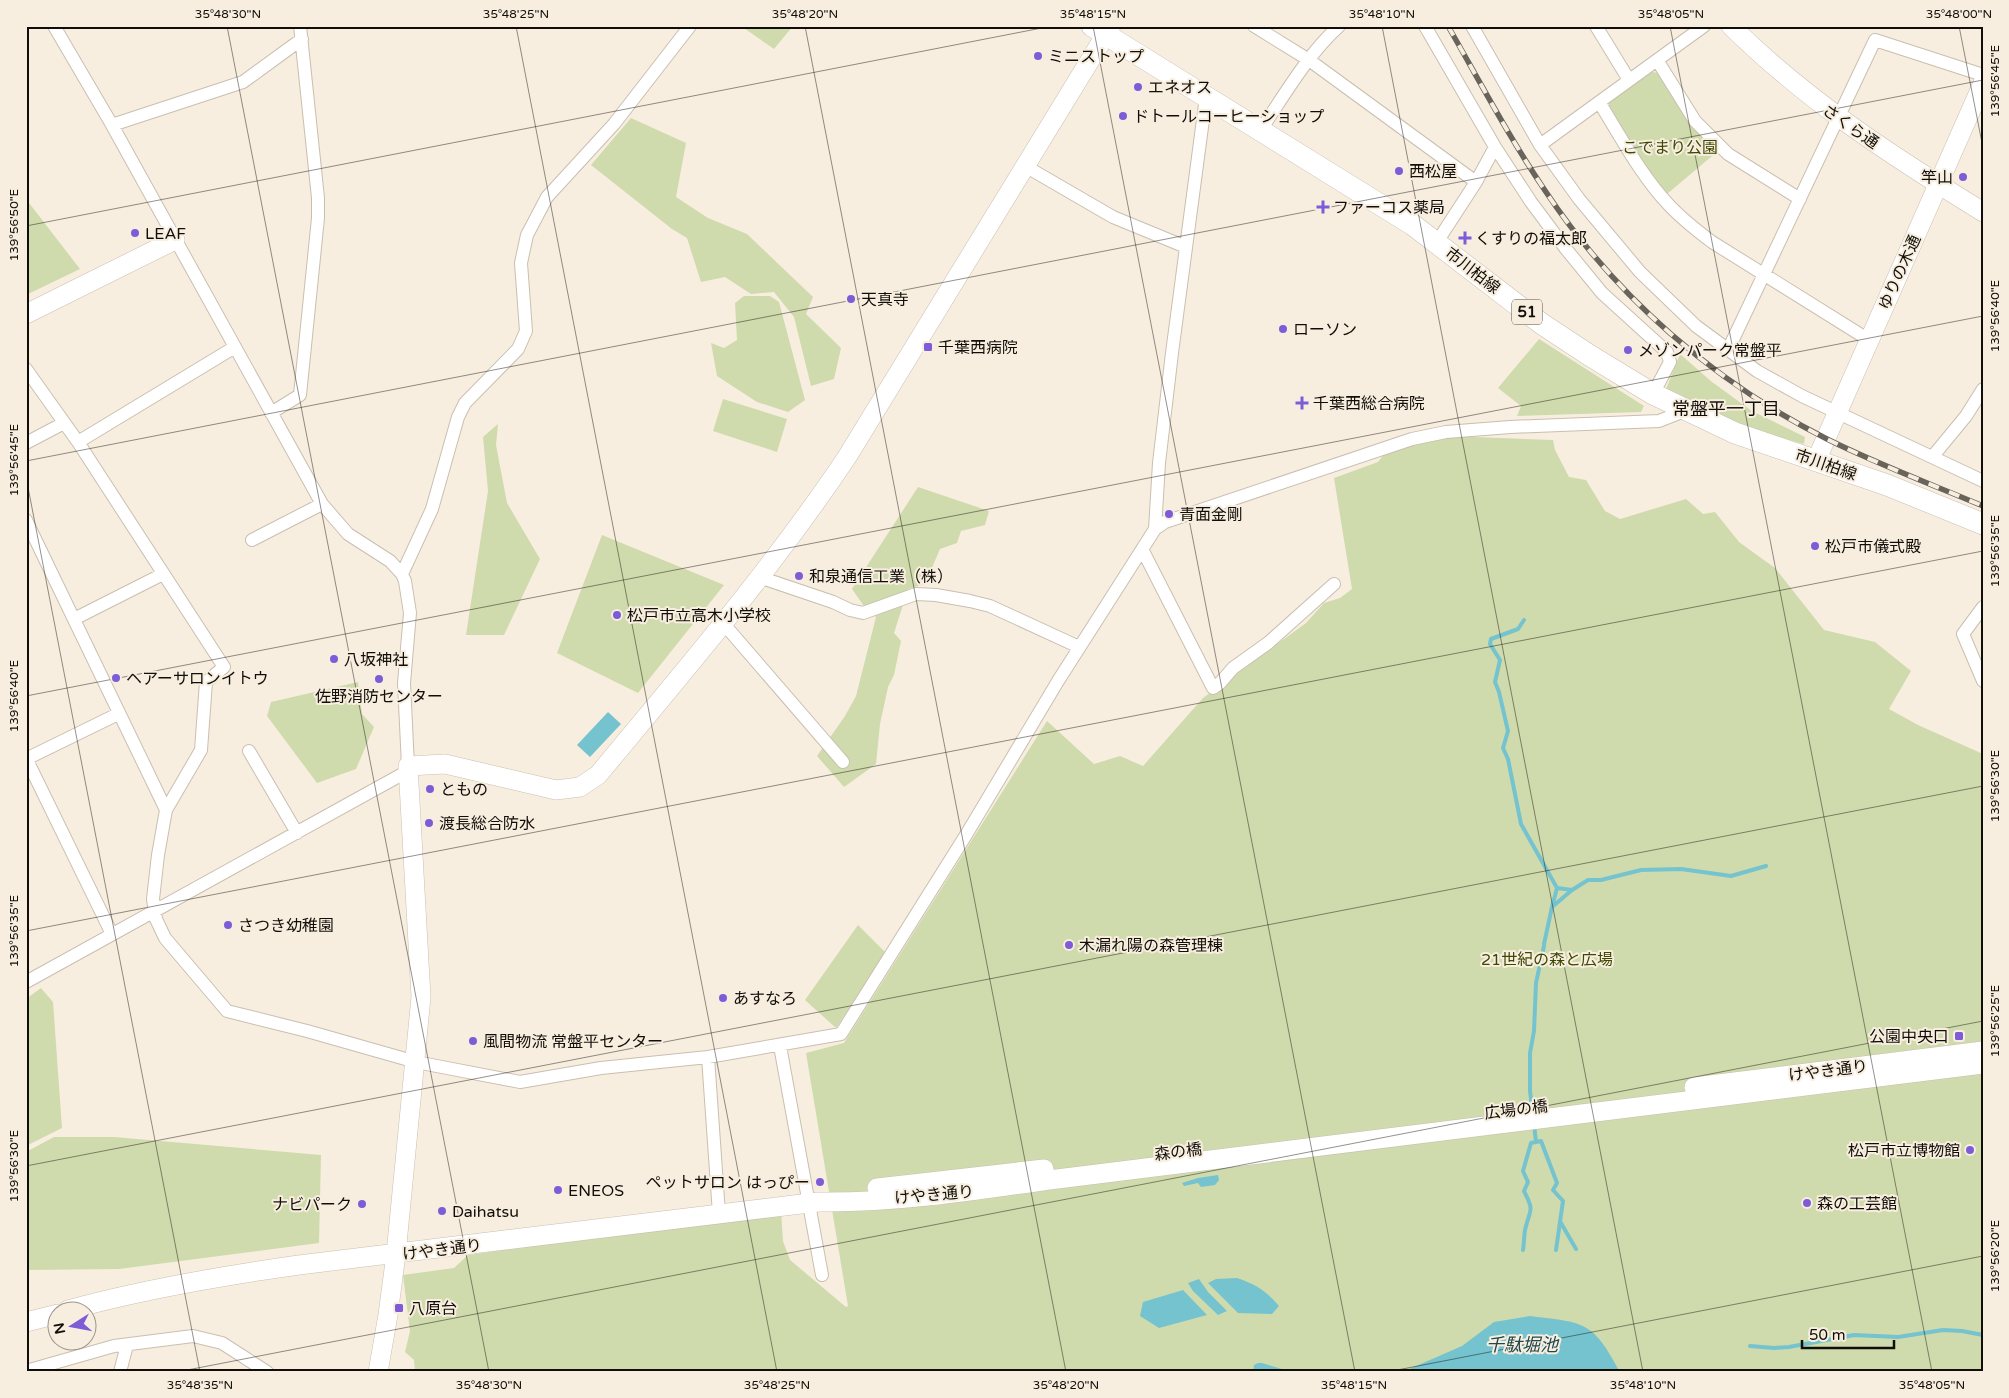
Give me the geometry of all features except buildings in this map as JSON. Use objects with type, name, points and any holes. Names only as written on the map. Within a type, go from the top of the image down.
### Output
[{"type":"main road","name":"市川柏線","points":[[1102,29],[1206,97],[1348,184],[1437,242],[1542,324],[1654,394],[1735,433],[1887,485],[1983,524]]},
{"type":"street","points":[[54,26],[112,125],[322,504],[348,534],[390,561],[402,574],[405,581],[410,613],[404,684],[421,997],[396,1254],[378,1372]]},
{"type":"street","points":[[402,574],[432,509],[458,417],[465,403],[518,349],[526,331],[521,263],[527,235],[547,197],[614,124],[690,26]]},
{"type":"street","points":[[1254,26],[1309,60],[1476,182]]},
{"type":"street","points":[[1260,131],[1309,60],[1326,31],[1339,26]]},
{"type":"street","points":[[1425,26],[1494,147],[1566,249],[1602,292],[1668,352],[1670,362],[1654,394]]},
{"type":"street","points":[[1472,26],[1540,145],[1579,199],[1640,272],[1696,326],[1756,371],[1802,396],[1983,481]]},
{"type":"street","points":[[1596,26],[1628,80]]},
{"type":"street","points":[[1540,145],[1704,26]]},
{"type":"street","name":"さくら通","points":[[1731,26],[1791,82],[1838,118],[1937,184],[1983,212]]},
{"type":"street","points":[[26,982],[297,833],[408,769],[446,764],[556,790],[580,787],[598,775],[723,623],[815,504],[847,456],[1025,166],[1102,29]]},
{"type":"street","points":[[112,125],[242,82],[301,32]]},
{"type":"street","points":[[271,413],[300,395],[318,218],[318,183],[301,32]]},
{"type":"street","points":[[1728,350],[1875,40],[1983,75]]},
{"type":"street","points":[[1657,60],[1695,121],[1728,154],[1800,199]]},
{"type":"street","name":"ゆりの木通","points":[[1816,461],[1937,184],[1977,110],[1983,83]]},
{"type":"street","points":[[1155,529],[1159,463],[1206,97]]},
{"type":"street","points":[[1599,102],[1647,179],[1668,204],[1705,237],[1869,340]]},
{"type":"street","points":[[1437,242],[1476,182],[1494,147]]},
{"type":"street","points":[[1025,166],[1113,216],[1186,247]]},
{"type":"street","points":[[26,314],[175,240]]},
{"type":"street","points":[[78,442],[235,347]]},
{"type":"street","points":[[26,369],[78,442],[224,667],[206,682],[201,750],[166,810],[153,899],[154,912],[165,938],[227,1011],[307,1031],[416,1062],[520,1082],[601,1068],[780,1046],[841,1034],[966,835],[1079,647],[1155,529],[1164,522],[1412,438],[1446,432],[1510,427],[1659,421],[1687,410]]},
{"type":"street","points":[[1933,456],[1966,416],[1983,390]]},
{"type":"street","points":[[26,443],[64,423]]},
{"type":"street","points":[[252,540],[322,504]]},
{"type":"street","points":[[26,520],[166,810]]},
{"type":"street","points":[[1142,549],[1212,688],[1233,668],[1268,643],[1334,584]]},
{"type":"street","points":[[74,619],[163,574]]},
{"type":"street","points":[[759,577],[863,613],[916,594],[936,595],[970,601],[990,606],[1079,647]]},
{"type":"street","points":[[1983,607],[1963,634],[1983,681]]},
{"type":"street","points":[[723,623],[843,762]]},
{"type":"street","points":[[112,934],[26,759],[118,714]]},
{"type":"street","points":[[249,751],[297,833]]},
{"type":"street","points":[[780,1046],[814,1202],[822,1276]]},
{"type":"street","name":"けやき通り","points":[[1674,1096],[1983,1051]]},
{"type":"street","points":[[708,1056],[720,1214]]},
{"type":"street","name":"けやき通り","points":[[1674,1096],[1983,1064]]},
{"type":"street","name":"広場の橋","points":[[1310,1141],[1674,1096]]},
{"type":"street","name":"森の橋","points":[[1048,1174],[1310,1141]]},
{"type":"street","name":"けやき通り","points":[[814,1202],[842,1194],[909,1184],[1048,1174]]},
{"type":"street","name":"けやき通り","points":[[98,1302],[142,1291],[234,1274],[814,1202],[845,1202],[976,1191],[1048,1174]]},
{"type":"street","points":[[909,1184],[913,1189],[955,1185],[976,1191]]},
{"type":"street","points":[[26,1322],[48,1316]]},
{"type":"street","points":[[26,1371],[114,1346],[194,1336],[222,1343],[267,1372]]},
{"type":"street","points":[[120,1372],[127,1344]]},
{"type":"green space","points":[[741,26],[793,26],[774,49]]},
{"type":"green space","name":"こでまり公園","points":[[1652,72],[1659,73],[1718,151],[1667,194],[1642,161],[1609,108],[1609,102]]},
{"type":"green space","points":[[631,118],[686,143],[676,197],[708,218],[747,234],[813,297],[806,314],[841,348],[834,379],[811,386],[794,317],[774,292],[751,294],[725,277],[701,282],[687,238],[672,229],[591,165]]},
{"type":"green space","points":[[26,199],[80,269],[26,295]]},
{"type":"green space","points":[[744,296],[770,296],[779,302],[805,400],[788,412],[757,402],[717,376],[711,343],[724,348],[737,340],[735,303]]},
{"type":"green space","points":[[1539,339],[1644,406],[1641,412],[1517,416],[1521,406],[1498,388]]},
{"type":"green space","points":[[1680,354],[1712,382],[1752,411],[1805,437],[1804,444],[1738,426],[1666,389]]},
{"type":"green space","points":[[723,399],[787,419],[777,452],[713,431]]},
{"type":"green space","points":[[498,424],[496,445],[507,503],[540,559],[504,635],[466,635],[488,491],[483,437]]},
{"type":"green space","name":"21世紀の森と広場","points":[[1448,436],[1553,440],[1555,450],[1569,477],[1586,480],[1605,511],[1620,519],[1686,499],[1703,514],[1715,512],[1739,542],[1775,568],[1824,630],[1875,642],[1911,671],[1889,709],[1918,725],[1983,754],[1983,1372],[415,1372],[414,1360],[405,1352],[410,1331],[403,1275],[454,1268],[468,1255],[781,1211],[783,1241],[790,1260],[846,1307],[848,1306],[806,1053],[844,1043],[1047,721],[1094,764],[1120,756],[1143,766],[1203,698],[1306,623],[1324,603],[1340,598],[1352,589],[1334,478],[1378,462],[1385,453]]},
{"type":"green space","points":[[918,487],[989,511],[985,525],[961,531],[957,543],[940,549],[925,584],[908,589],[894,633],[901,641],[894,675],[888,687],[880,724],[876,764],[844,787],[817,756],[845,716],[856,696],[876,617],[868,612],[852,589]]},
{"type":"green space","points":[[602,535],[724,585],[638,693],[557,653]]},
{"type":"green space","points":[[358,682],[362,714],[374,727],[356,769],[317,783],[267,716],[271,702]]},
{"type":"green space","points":[[858,925],[886,953],[836,1028],[805,1000]]},
{"type":"green space","points":[[41,988],[53,1002],[62,1128],[26,1146],[26,999]]},
{"type":"green space","points":[[54,1137],[114,1137],[321,1155],[319,1243],[119,1269],[26,1270],[26,1152]]},
{"type":"water","points":[[608,712],[621,724],[590,757],[577,745]]},
{"type":"water","points":[[1218,1175],[1219,1180],[1215,1185],[1201,1187],[1198,1183],[1184,1186],[1182,1183],[1198,1178]]},
{"type":"water","points":[[1237,1278],[1260,1289],[1279,1306],[1272,1314],[1238,1313],[1208,1283],[1216,1279]]},
{"type":"water","points":[[1199,1279],[1208,1292],[1227,1311],[1218,1315],[1193,1291],[1188,1283]]},
{"type":"water","points":[[1183,1290],[1207,1315],[1159,1328],[1140,1316],[1143,1302]]},
{"type":"water","name":"千駄堀池","points":[[1530,1316],[1563,1320],[1585,1327],[1602,1342],[1620,1372],[1398,1372],[1407,1370],[1462,1346],[1494,1322]]},
{"type":"water","points":[[1258,1363],[1292,1372],[1253,1372],[1254,1365]]},
{"type":"waterway","points":[[1524,620],[1518,629],[1491,639],[1490,644],[1500,660],[1495,682],[1508,731],[1503,748],[1508,759],[1521,824],[1557,888],[1572,890],[1552,907],[1544,944]]},
{"type":"waterway","points":[[1572,890],[1588,880],[1601,880],[1641,870],[1681,869],[1731,876],[1766,866]]},
{"type":"waterway","points":[[1552,907],[1557,888]]},
{"type":"waterway","points":[[1533,1115],[1530,1091],[1530,1053],[1534,1031],[1536,983],[1544,946]]},
{"type":"waterway","points":[[1534,1124],[1536,1142]]},
{"type":"waterway","points":[[1523,1250],[1530,1210],[1530,1203],[1524,1191],[1528,1182],[1523,1171],[1531,1143],[1541,1141],[1557,1183],[1553,1190],[1563,1201],[1556,1250]]},
{"type":"waterway","points":[[1561,1223],[1576,1249]]},
{"type":"waterway","points":[[1750,1346],[1789,1347],[1854,1335],[1898,1337],[1943,1330],[1983,1335]]},
{"type":"railway","points":[[1448,26],[1495,110],[1546,192],[1604,267],[1670,334],[1745,391],[1785,416],[1865,457],[1983,506]]},
{"type":"place","name":"ミニストップ","points":[[1038,56]]},
{"type":"place","name":"エネオス","points":[[1138,87]]},
{"type":"place","name":"ドトールコーヒーショップ","points":[[1123,116]]},
{"type":"place","name":"西松屋","points":[[1399,171]]},
{"type":"place","name":"竿山","points":[[1963,177]]},
{"type":"place","name":"ファーコス薬局","points":[[1323,207]]},
{"type":"place","name":"LEAF","points":[[135,233]]},
{"type":"place","name":"くすりの福太郎","points":[[1465,238]]},
{"type":"place","name":"天真寺","points":[[851,299]]},
{"type":"place","name":"ローソン","points":[[1283,329]]},
{"type":"place","name":"千葉西病院","points":[[928,347]]},
{"type":"place","name":"メゾンパーク常盤平","points":[[1628,350]]},
{"type":"place","name":"千葉西総合病院","points":[[1302,403]]},
{"type":"place","name":"青面金剛","points":[[1169,514]]},
{"type":"place","name":"松戸市儀式殿","points":[[1815,546]]},
{"type":"place","name":"和泉通信工業（株）","points":[[799,576]]},
{"type":"place","name":"松戸市立高木小学校","points":[[617,615]]},
{"type":"place","name":"八坂神社","points":[[334,659]]},
{"type":"place","name":"ヘアーサロンイトウ","points":[[116,678]]},
{"type":"place","name":"佐野消防センター","points":[[379,679]]},
{"type":"place","name":"ともの","points":[[430,789]]},
{"type":"place","name":"渡長総合防水","points":[[429,823]]},
{"type":"place","name":"さつき幼稚園","points":[[228,925]]},
{"type":"place","name":"木漏れ陽の森管理棟","points":[[1069,945]]},
{"type":"place","name":"あすなろ","points":[[723,998]]},
{"type":"place","name":"公園中央口","points":[[1959,1036]]},
{"type":"place","name":"風間物流 常盤平センター","points":[[473,1041]]},
{"type":"place","name":"松戸市立博物館","points":[[1970,1150]]},
{"type":"place","name":"ペットサロン はっぴー","points":[[820,1182]]},
{"type":"place","name":"ENEOS","points":[[558,1190]]},
{"type":"place","name":"森の工芸館","points":[[1807,1203]]},
{"type":"place","name":"ナビパーク","points":[[362,1204]]},
{"type":"place","name":"Daihatsu","points":[[442,1211]]},
{"type":"place","name":"八原台","points":[[399,1308]]},
{"type":"district","name":"常盤平一丁目","points":[[1726,409]]}]
